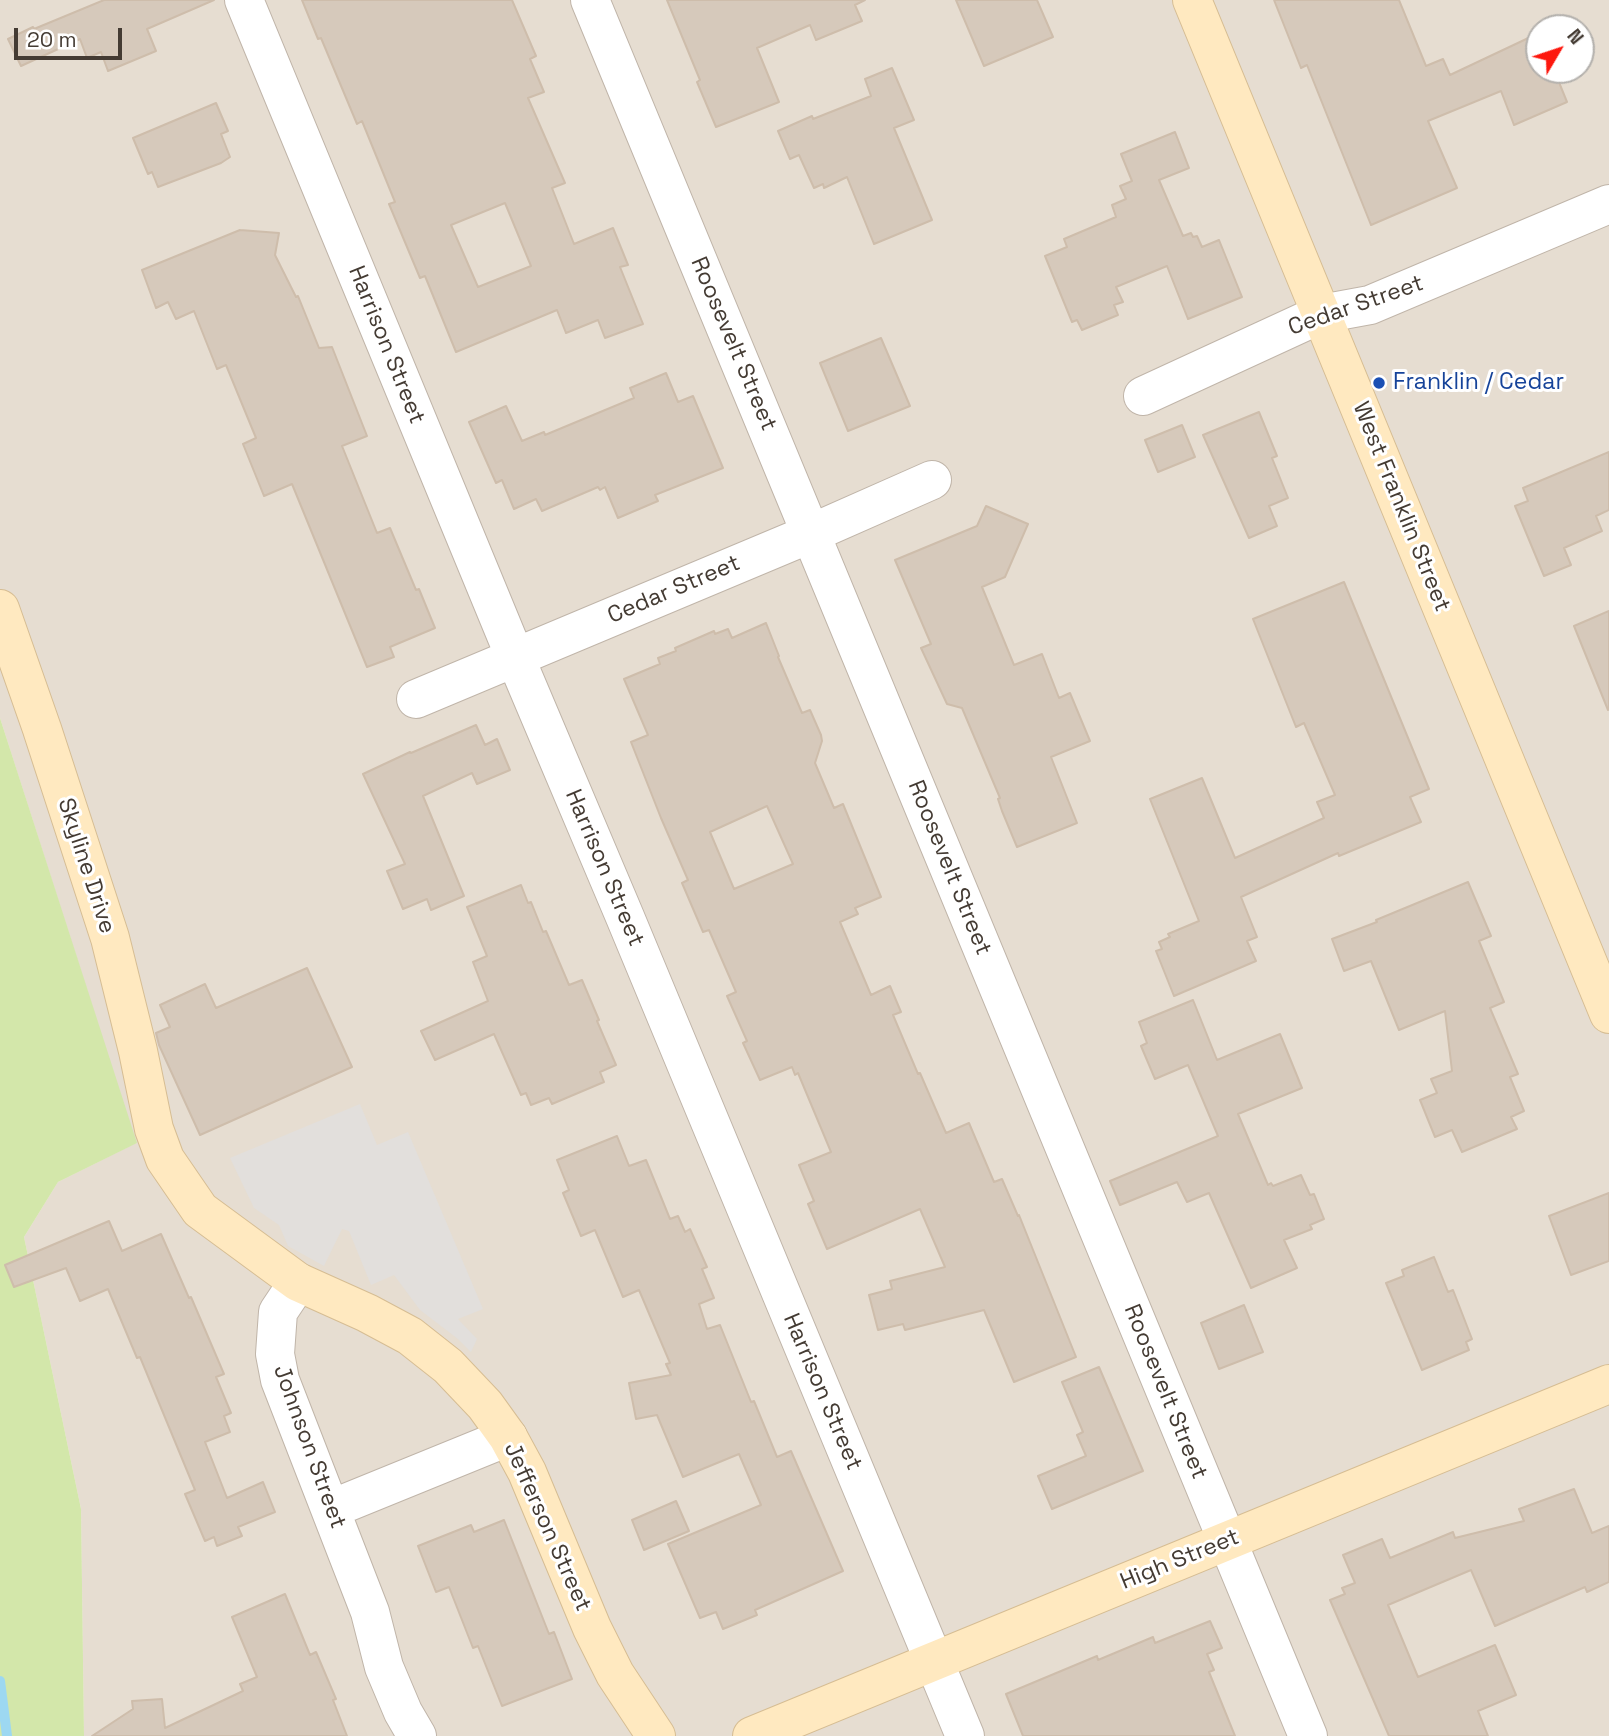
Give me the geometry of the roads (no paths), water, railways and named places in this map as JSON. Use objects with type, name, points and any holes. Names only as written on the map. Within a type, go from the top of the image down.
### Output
[{"type":"street","name":"Harrison Street","points":[[244,0],[965,1736]]},
{"type":"street","name":"Roosevelt Street","points":[[590,0],[1308,1736]]},
{"type":"street","name":"West Franklin Street","points":[[1192,0],[1609,1014]]},
{"type":"street","name":"Cedar Street","points":[[1143,396],[1321,314],[1370,306],[1609,204]]},
{"type":"street","name":"Cedar Street","points":[[416,699],[932,480]]},
{"type":"street","name":"Skyline Drive","points":[[0,609],[110,938],[154,1129],[164,1159],[200,1210],[298,1282]]},
{"type":"street","name":"Jefferson Street","points":[[298,1282],[367,1312],[410,1336],[447,1366],[485,1405],[508,1437],[527,1472],[592,1628],[615,1674],[656,1736]]},
{"type":"street","name":"Johnson Street","points":[[298,1282],[278,1312],[275,1354],[280,1380],[370,1612],[384,1667],[403,1712],[417,1736]]},
{"type":"street","name":"High Street","points":[[752,1736],[1609,1384]]},
{"type":"street","points":[[331,1509],[508,1437]]},
{"type":"waterway","points":[[0,1681],[7,1736]]},
{"type":"place","name":"Franklin / Cedar","points":[[1379,383]]}]
